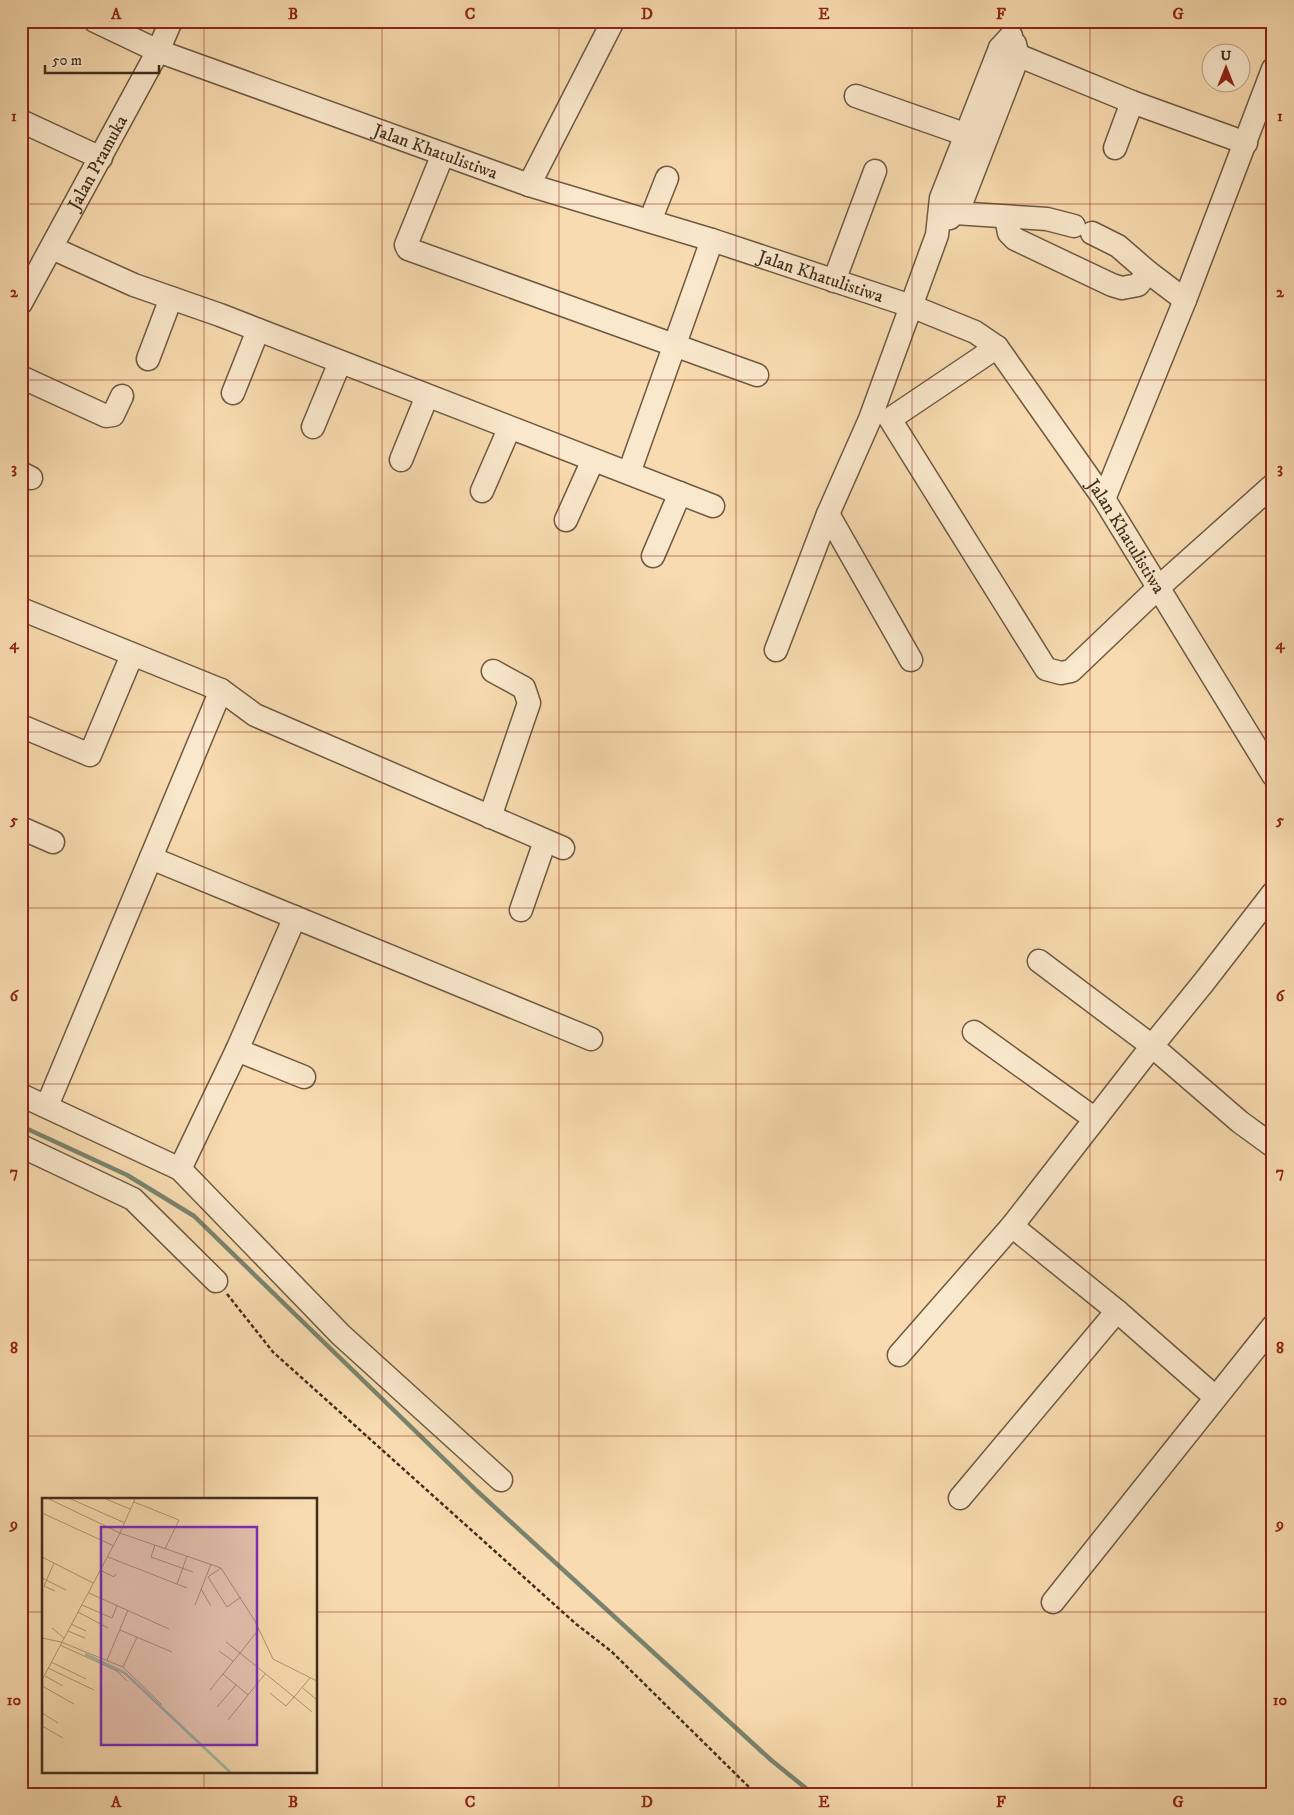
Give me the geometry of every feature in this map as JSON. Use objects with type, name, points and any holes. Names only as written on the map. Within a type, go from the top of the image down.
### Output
[{"type":"street","name":"Jalan Khatulistiwa","points":[[96,21],[158,51],[529,185],[712,240],[911,306],[976,332],[997,347],[1104,499],[1273,775]]},
{"type":"street","name":"Jalan Pramuka","points":[[21,303],[158,51],[171,21]]},
{"type":"street","points":[[529,185],[613,21]]},
{"type":"street","points":[[1010,41],[1132,102],[1246,143]]},
{"type":"street","points":[[776,650],[828,514],[880,419],[911,306],[945,213],[967,135],[1010,41]]},
{"type":"street","points":[[945,213],[961,204],[1010,41]]},
{"type":"street","points":[[1104,499],[1185,300],[1273,69]]},
{"type":"street","points":[[856,96],[967,135]]},
{"type":"street","points":[[1115,148],[1132,102]]},
{"type":"street","points":[[21,121],[101,158]]},
{"type":"street","points":[[443,154],[406,245],[408,249],[757,375]]},
{"type":"street","points":[[834,281],[875,171]]},
{"type":"street","points":[[650,221],[667,178]]},
{"type":"street","points":[[945,213],[1047,219],[1083,229],[1118,246],[1185,300]]},
{"type":"street","points":[[1006,218],[1008,233],[1015,239],[1112,286],[1122,288],[1138,285],[1148,272]]},
{"type":"street","points":[[630,473],[712,240]]},
{"type":"street","points":[[52,248],[134,285],[258,330],[509,429],[630,473],[713,506]]},
{"type":"street","points":[[148,359],[171,298]]},
{"type":"street","points":[[232,393],[258,330]]},
{"type":"street","points":[[880,419],[997,347]]},
{"type":"street","points":[[313,427],[340,362]]},
{"type":"street","points":[[21,377],[106,416],[113,415],[122,396]]},
{"type":"street","points":[[401,460],[427,396]]},
{"type":"street","points":[[880,419],[1046,669],[1061,673],[1071,671],[1159,587],[1273,485]]},
{"type":"street","points":[[482,491],[509,429]]},
{"type":"street","points":[[566,520],[593,460]]},
{"type":"street","points":[[653,556],[680,493]]},
{"type":"street","points":[[828,514],[911,660]]},
{"type":"street","points":[[21,610],[221,690],[255,715],[554,845],[521,910]]},
{"type":"street","points":[[21,726],[90,755],[132,655]]},
{"type":"street","points":[[490,817],[528,703],[524,688],[493,671]]},
{"type":"street","points":[[47,1106],[221,690]]},
{"type":"street","points":[[21,828],[52,842]]},
{"type":"street","points":[[152,858],[591,1039]]},
{"type":"street","points":[[900,1355],[1012,1226],[1273,893]]},
{"type":"street","points":[[180,1169],[237,1050],[295,917]]},
{"type":"street","points":[[1038,961],[1152,1046],[1240,1122],[1273,1146]]},
{"type":"street","points":[[974,1032],[1095,1119]]},
{"type":"street","points":[[237,1050],[304,1077]]},
{"type":"street","points":[[21,1096],[47,1106],[180,1169],[341,1335],[501,1480]]},
{"type":"street","points":[[21,1146],[133,1199],[216,1281]]},
{"type":"street","points":[[1012,1226],[1117,1311],[1216,1397]]},
{"type":"street","points":[[960,1498],[1117,1311]]},
{"type":"street","points":[[1053,1602],[1273,1326]]},
{"type":"path","points":[[216,1281],[273,1352],[562,1609],[576,1624],[612,1652],[756,1794]]},
{"type":"waterway","points":[[21,1126],[127,1175],[194,1216],[477,1491],[771,1760],[813,1794]]}]
